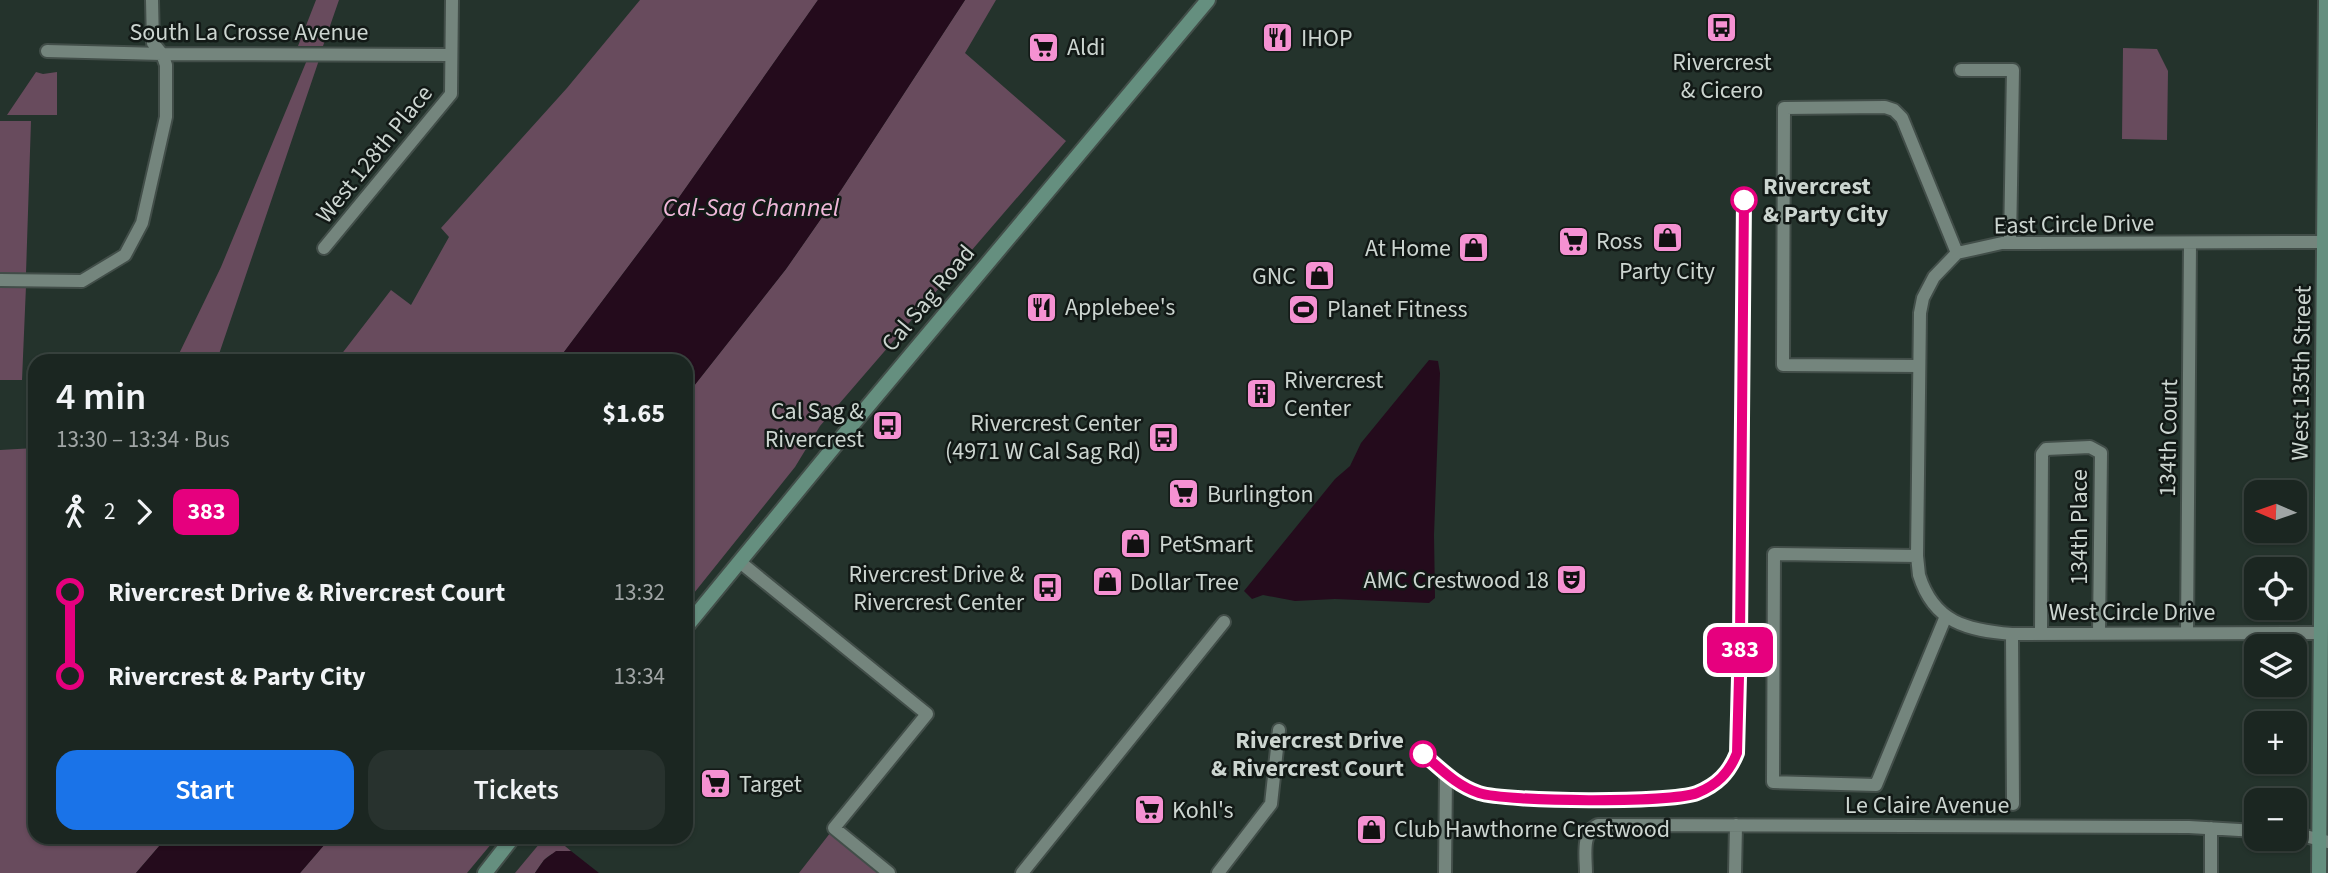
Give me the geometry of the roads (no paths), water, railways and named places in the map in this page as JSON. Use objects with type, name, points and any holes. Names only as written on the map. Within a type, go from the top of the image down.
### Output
[{"type":"street","points":[[0,280],[82,281],[125,255],[142,223],[153,166],[164,134],[166,65],[162,54],[153,43],[152,0]]},
{"type":"street","name":"West 128th Place","points":[[324,248],[451,94],[452,0]]},
{"type":"street","name":"Cal Sag Road","points":[[693,619],[873,399],[1208,0]]},
{"type":"street","name":"West 135th Street","points":[[2319,873],[2324,841],[2325,648],[2321,633],[2326,446],[2326,0]]},
{"type":"street","name":"South La Crosse Avenue","points":[[47,51],[451,55]]},
{"type":"street","points":[[1961,69],[2013,70],[2010,243]]},
{"type":"street","points":[[1917,556],[1774,554],[1773,782],[1876,785],[1946,616],[1932,602],[1922,585],[1917,556],[1919,322],[1923,298],[1934,277],[1957,253],[1902,118],[1894,110],[1885,107],[1784,108],[1783,365],[1918,366]]},
{"type":"street","name":"East Circle Drive","points":[[1957,253],[2010,243],[2325,242]]},
{"type":"street","name":"134th Court","points":[[2187,633],[2190,243]]},
{"type":"street","name":"134th Place","points":[[2041,634],[2042,454],[2046,449],[2090,447],[2101,453],[2099,633]]},
{"type":"street","points":[[740,562],[927,714],[834,828],[889,873]]},
{"type":"street","name":"West Circle Drive","points":[[1946,616],[1977,631],[2012,634],[2321,633]]},
{"type":"street","points":[[1022,873],[1224,622]]},
{"type":"street","points":[[2012,634],[2013,804]]},
{"type":"street","points":[[1218,873],[1271,804],[1279,730]]},
{"type":"street","points":[[1445,873],[1446,775]]},
{"type":"street","name":"Le Claire Avenue","points":[[1586,873],[1587,834],[1591,827],[1598,825],[2244,830]]},
{"type":"street","points":[[1735,873],[1736,825]]},
{"type":"street","points":[[2211,828],[2211,873]]},
{"type":"street","points":[[2307,836],[2324,841]]},
{"type":"street","points":[[485,873],[508,844]]},
{"type":"water","name":"Cal-Sag Channel","points":[[818,0],[965,0],[786,269],[693,387],[693,354],[563,354],[661,223]]},
{"type":"water","points":[[1429,360],[1438,361],[1440,373],[1434,535],[1435,598],[1429,603],[1335,599],[1295,601],[1263,595],[1252,599],[1244,591],[1335,479],[1350,466],[1361,443]]},
{"type":"water","points":[[161,844],[325,844],[300,873],[136,873]]},
{"type":"water","points":[[556,851],[571,851],[599,873],[535,873],[544,860]]},
{"type":"place","name":"Rivercrest & Cicero","points":[[1722,28]]},
{"type":"place","name":"IHOP","points":[[1278,38]]},
{"type":"place","name":"Aldi","points":[[1044,47]]},
{"type":"place","name":"Rivercrest & Party City","points":[[1744,200]]},
{"type":"place","name":"Party City","points":[[1667,237]]},
{"type":"place","name":"Ross","points":[[1573,241]]},
{"type":"place","name":"At Home","points":[[1474,248]]},
{"type":"place","name":"GNC","points":[[1319,276]]},
{"type":"place","name":"Applebee's","points":[[1042,307]]},
{"type":"place","name":"Planet Fitness","points":[[1304,309]]},
{"type":"place","name":"Rivercrest Center","points":[[1261,394]]},
{"type":"place","name":"Cal Sag & Rivercrest","points":[[887,425]]},
{"type":"place","name":"Rivercrest Center (4971 W Cal Sag Rd)","points":[[1164,437]]},
{"type":"place","name":"Burlington","points":[[1184,494]]},
{"type":"place","name":"PetSmart","points":[[1136,544]]},
{"type":"place","name":"AMC Crestwood 18","points":[[1572,580]]},
{"type":"place","name":"Dollar Tree","points":[[1107,582]]},
{"type":"place","name":"Rivercrest Drive & Rivercrest Center","points":[[1047,588]]},
{"type":"place","name":"Rivercrest Drive & Rivercrest Court","points":[[1423,754]]},
{"type":"place","name":"Target","points":[[716,784]]},
{"type":"place","name":"Kohl's","points":[[1149,810]]},
{"type":"place","name":"Club Hawthorne Crestwood","points":[[1371,829]]}]
